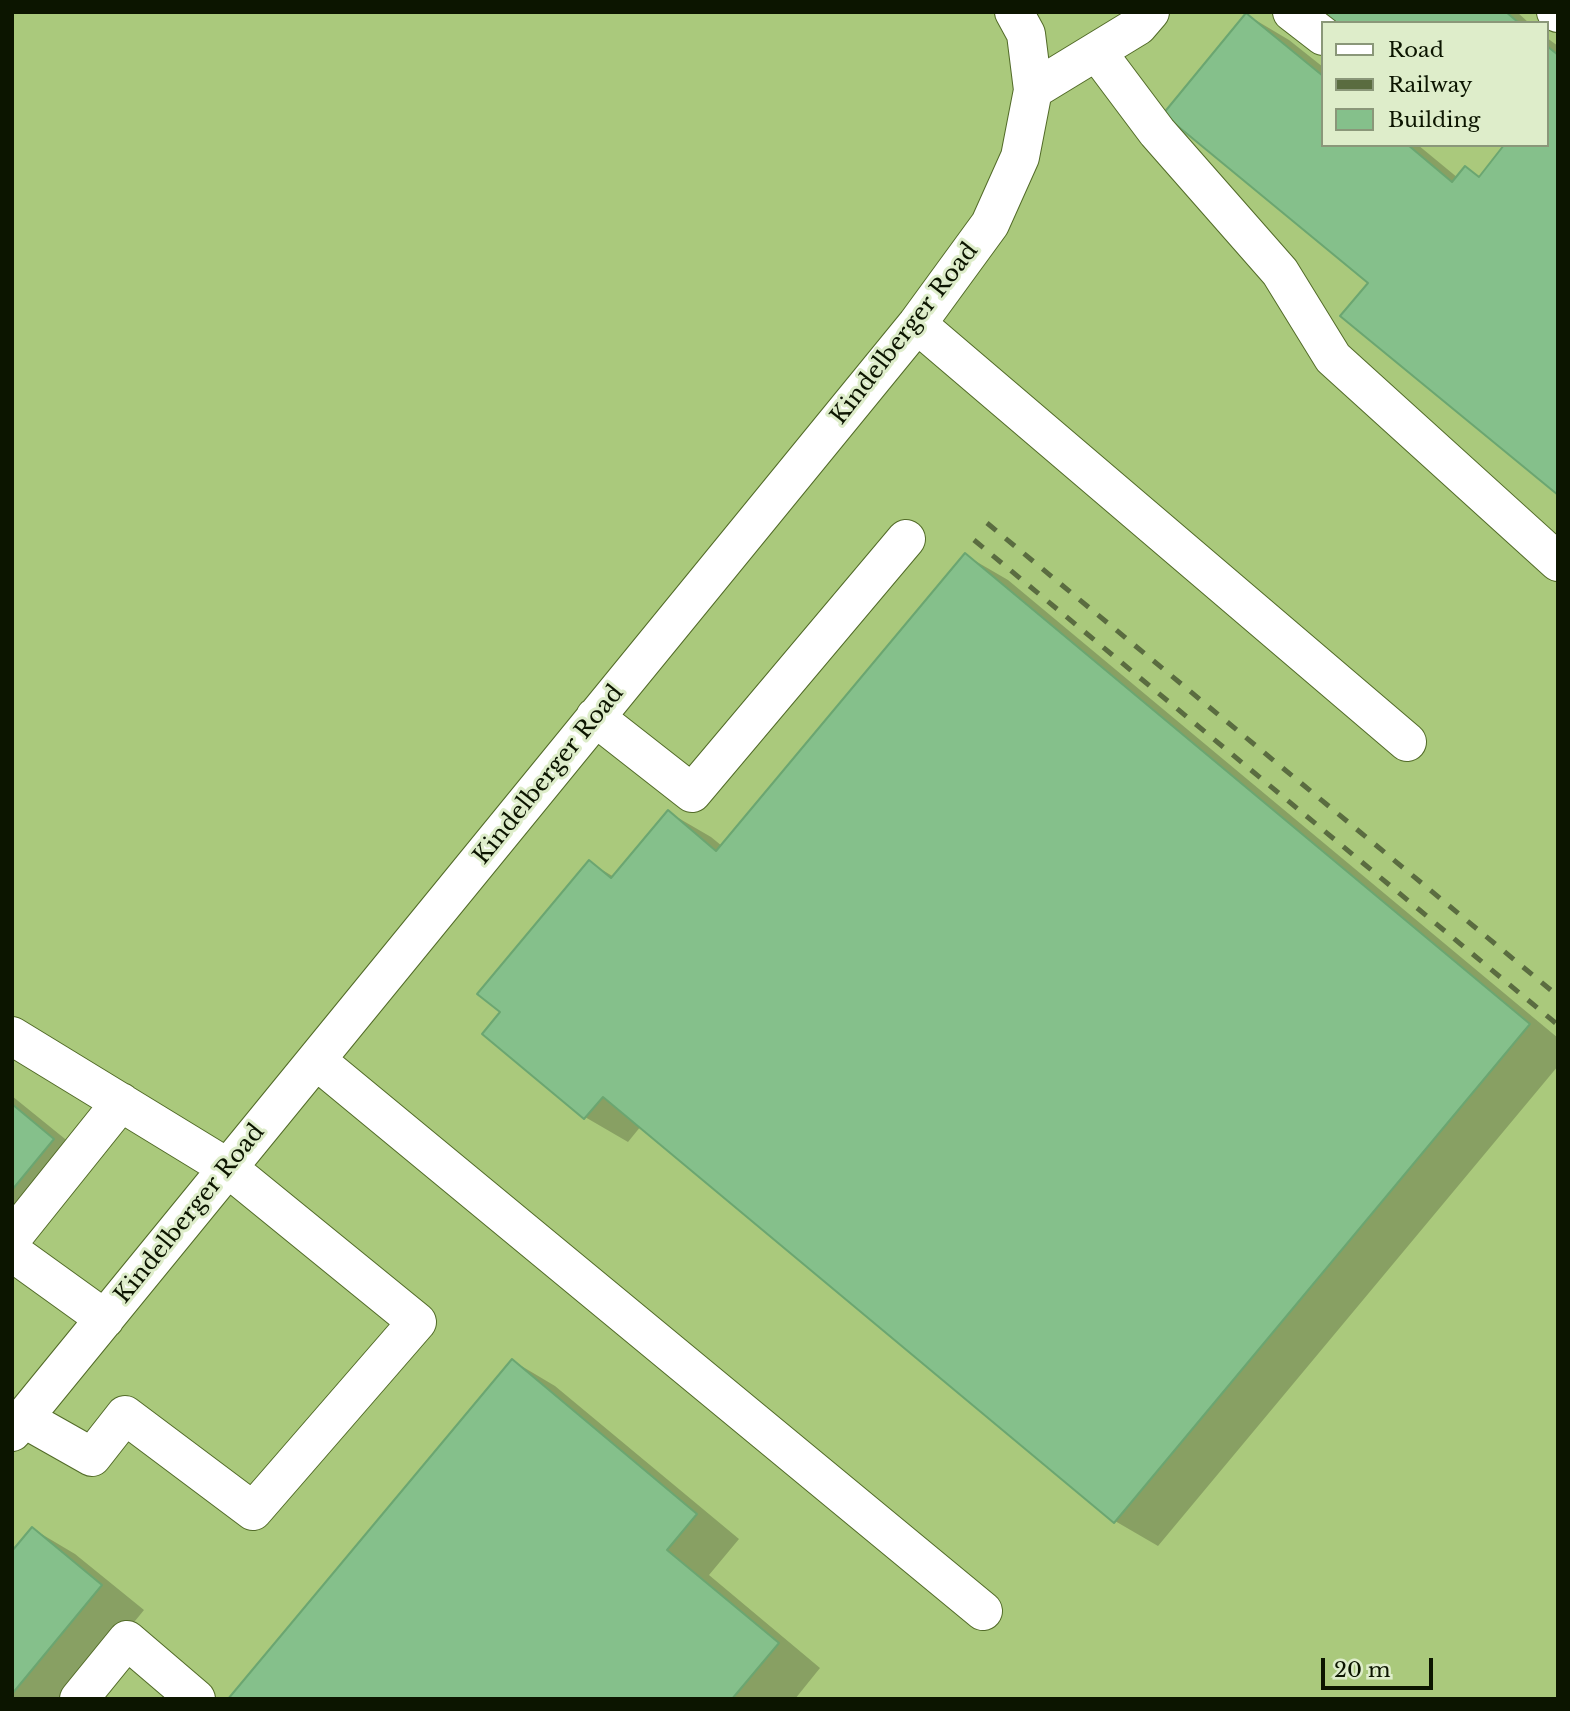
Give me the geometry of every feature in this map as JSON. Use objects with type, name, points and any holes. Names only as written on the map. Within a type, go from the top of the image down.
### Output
[{"type":"street","name":"Kindelberger Road","points":[[18,1425],[917,324],[990,224],[1020,158],[1033,90],[1026,34],[1014,12]]},
{"type":"street","points":[[1033,90],[1138,26],[1150,12]]},
{"type":"street","points":[[1292,12],[1322,35]]},
{"type":"street","points":[[1097,52],[1157,132],[1280,272],[1333,358],[1558,562]]},
{"type":"street","points":[[917,324],[1407,743]]},
{"type":"street","points":[[596,718],[692,793],[906,540]]},
{"type":"street","points":[[12,1035],[228,1168],[417,1322],[253,1511],[125,1415],[92,1457],[18,1425]]},
{"type":"street","points":[[316,1060],[983,1611]]},
{"type":"street","points":[[12,1238],[121,1102]]},
{"type":"street","points":[[12,1252],[105,1319]]},
{"type":"street","points":[[79,1699],[127,1640],[196,1699]]},
{"type":"shaded area","points":[[12,12],[1558,12],[1558,1699],[12,1699]]},
{"type":"building","points":[[1320,12],[1506,12],[1517,21],[1331,21]]},
{"type":"building","points":[[1246,13],[1322,75],[1322,147],[1410,147],[1452,182],[1465,166],[1479,177],[1502,147],[1549,147],[1549,48],[1558,55],[1558,495],[1340,316],[1368,283],[1163,114]]},
{"type":"building","points":[[965,553],[1530,1024],[1114,1523],[603,1097],[584,1119],[482,1034],[500,1012],[477,994],[589,860],[611,878],[668,810],[716,851]]},
{"type":"building","points":[[12,1104],[54,1139],[12,1190]]},
{"type":"building","points":[[512,1359],[697,1514],[667,1550],[779,1643],[732,1699],[228,1699]]},
{"type":"building","points":[[32,1527],[102,1585],[12,1694],[12,1551]]},
{"type":"railway","points":[[987,523],[1558,996]]},
{"type":"railway","points":[[974,540],[1558,1025]]}]
